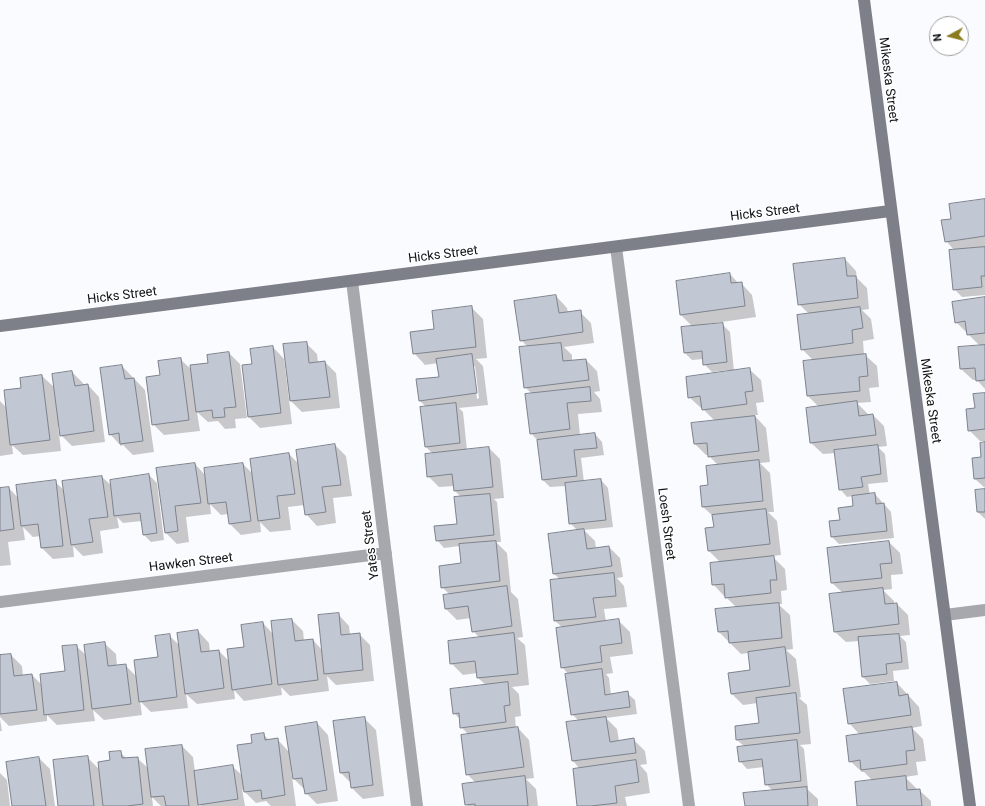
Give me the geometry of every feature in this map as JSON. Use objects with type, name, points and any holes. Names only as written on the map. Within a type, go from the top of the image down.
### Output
[{"type":"street","name":"Mikeska Street","points":[[864,0],[890,211],[970,806]]},
{"type":"street","name":"Hicks Street","points":[[0,326],[890,211]]},
{"type":"street","name":"Loesh Street","points":[[616,247],[689,806]]},
{"type":"street","name":"Yates Street","points":[[352,281],[417,806]]},
{"type":"street","name":"Hawken Street","points":[[0,602],[386,553]]},
{"type":"street","points":[[945,615],[985,610]]},
{"type":"building","points":[[985,199],[985,236],[945,242],[941,220],[951,219],[949,204]]},
{"type":"building","points":[[985,247],[985,276],[981,276],[982,287],[953,290],[949,250]]},
{"type":"building","points":[[845,258],[847,276],[856,276],[858,298],[798,305],[793,264]]},
{"type":"building","points":[[730,273],[731,283],[742,282],[745,306],[680,315],[676,281]]},
{"type":"building","points":[[556,295],[559,313],[581,310],[583,332],[520,341],[514,301]]},
{"type":"building","points":[[985,297],[985,333],[967,335],[965,321],[955,323],[952,302]]},
{"type":"building","points":[[472,306],[476,347],[413,354],[410,332],[434,329],[432,311]]},
{"type":"building","points":[[860,307],[863,328],[852,330],[853,343],[801,350],[797,315]]},
{"type":"building","points":[[723,323],[727,362],[703,365],[702,351],[684,353],[681,327]]},
{"type":"building","points":[[307,342],[309,363],[325,361],[330,397],[290,401],[283,344]]},
{"type":"building","points":[[561,343],[563,361],[586,359],[589,380],[524,388],[519,347]]},
{"type":"building","points":[[985,345],[985,380],[976,381],[975,368],[960,369],[958,347]]},
{"type":"building","points":[[273,346],[281,413],[248,417],[242,365],[252,364],[250,349]]},
{"type":"building","points":[[229,352],[236,407],[224,408],[225,417],[213,418],[212,410],[196,412],[190,365],[208,363],[207,355]]},
{"type":"building","points":[[472,354],[477,393],[419,401],[416,379],[439,377],[436,359]]},
{"type":"building","points":[[866,354],[868,376],[859,377],[860,391],[807,396],[803,361]]},
{"type":"building","points":[[181,358],[189,420],[152,425],[146,377],[160,375],[158,361]]},
{"type":"building","points":[[122,365],[125,379],[134,378],[143,441],[120,444],[119,433],[109,435],[100,368]]},
{"type":"building","points":[[750,368],[753,391],[745,392],[747,404],[702,410],[700,396],[688,398],[686,377]]},
{"type":"building","points":[[72,371],[75,386],[88,384],[94,431],[60,436],[52,374]]},
{"type":"building","points":[[42,375],[50,440],[10,445],[4,390],[21,388],[20,378]]},
{"type":"building","points":[[590,387],[591,401],[567,403],[570,429],[530,434],[525,394]]},
{"type":"building","points":[[985,393],[985,429],[968,431],[966,409],[975,408],[973,394]]},
{"type":"building","points":[[857,401],[859,416],[873,414],[876,435],[810,443],[806,408]]},
{"type":"building","points":[[456,403],[460,443],[425,447],[420,407]]},
{"type":"building","points":[[755,416],[759,451],[708,457],[707,443],[694,444],[691,423]]},
{"type":"building","points":[[595,433],[597,448],[574,450],[577,476],[542,480],[537,440]]},
{"type":"building","points":[[985,442],[985,478],[974,479],[972,458],[981,457],[980,443]]},
{"type":"building","points":[[335,444],[341,485],[322,487],[326,512],[305,515],[296,450]]},
{"type":"building","points":[[878,445],[881,474],[861,477],[863,487],[839,490],[834,450]]},
{"type":"building","points":[[489,447],[493,487],[454,491],[452,474],[427,477],[425,454]]},
{"type":"building","points":[[289,453],[295,494],[277,496],[280,518],[258,521],[250,459]]},
{"type":"building","points":[[759,460],[763,501],[702,507],[700,486],[708,485],[706,466]]},
{"type":"building","points":[[195,463],[201,503],[175,506],[178,531],[165,533],[156,468]]},
{"type":"building","points":[[243,463],[251,521],[229,524],[226,502],[208,504],[204,468]]},
{"type":"building","points":[[149,474],[157,533],[143,535],[140,513],[114,516],[110,480]]},
{"type":"building","points":[[102,476],[108,517],[89,519],[93,542],[71,545],[62,481]]},
{"type":"building","points":[[601,479],[606,520],[569,524],[565,483]]},
{"type":"building","points":[[56,480],[63,546],[41,548],[38,524],[21,526],[16,485]]},
{"type":"building","points":[[9,487],[14,529],[0,531],[0,488]]},
{"type":"building","points":[[985,489],[985,512],[977,512],[975,490]]},
{"type":"building","points":[[875,493],[876,504],[884,503],[887,531],[831,537],[829,521],[840,520],[838,508],[853,506],[852,496]]},
{"type":"building","points":[[490,494],[494,535],[436,541],[434,526],[457,524],[454,497]]},
{"type":"building","points":[[766,509],[770,544],[708,551],[705,528],[714,527],[712,515]]},
{"type":"building","points":[[584,529],[587,549],[609,546],[612,566],[553,574],[548,534]]},
{"type":"building","points":[[496,541],[500,581],[441,588],[439,566],[461,563],[459,544]]},
{"type":"building","points":[[889,541],[892,563],[880,564],[882,578],[831,583],[827,548]]},
{"type":"building","points":[[774,556],[777,580],[770,580],[771,593],[725,598],[724,584],[712,585],[710,563]]},
{"type":"building","points":[[614,573],[616,596],[593,598],[596,617],[554,621],[550,580]]},
{"type":"building","points":[[507,586],[512,626],[472,632],[468,606],[445,609],[443,595]]},
{"type":"building","points":[[883,588],[885,604],[897,603],[899,624],[834,632],[829,594]]},
{"type":"building","points":[[779,603],[782,638],[729,643],[728,631],[718,632],[715,609]]},
{"type":"building","points":[[339,613],[341,635],[360,633],[363,670],[324,674],[318,615]]},
{"type":"building","points":[[292,619],[295,641],[313,639],[318,680],[278,685],[271,621]]},
{"type":"building","points":[[619,619],[622,643],[600,646],[602,662],[561,668],[556,628]]},
{"type":"building","points":[[263,622],[272,684],[232,690],[227,649],[244,647],[241,625]]},
{"type":"building","points":[[198,630],[201,652],[219,650],[224,688],[185,694],[177,633]]},
{"type":"building","points":[[514,633],[518,674],[477,678],[475,661],[450,664],[448,641]]},
{"type":"building","points":[[170,634],[177,697],[139,702],[134,660],[158,657],[155,636]]},
{"type":"building","points":[[899,634],[902,662],[886,664],[887,674],[862,677],[858,637]]},
{"type":"building","points":[[105,642],[108,666],[126,664],[131,704],[92,709],[84,645]]},
{"type":"building","points":[[77,645],[84,710],[44,715],[40,674],[65,671],[62,646]]},
{"type":"building","points":[[785,647],[790,686],[731,694],[728,673],[750,670],[748,652]]},
{"type":"building","points":[[11,654],[14,676],[32,674],[37,710],[0,714],[0,655]]},
{"type":"building","points":[[602,669],[605,695],[628,691],[630,707],[571,715],[565,674]]},
{"type":"building","points":[[508,682],[510,705],[504,706],[506,722],[460,728],[459,713],[453,714],[450,689]]},
{"type":"building","points":[[897,682],[899,696],[908,694],[911,715],[848,724],[843,689]]},
{"type":"building","points":[[796,693],[800,733],[736,740],[735,726],[759,723],[756,698]]},
{"type":"building","points":[[365,717],[373,785],[351,788],[349,772],[340,773],[333,721]]},
{"type":"building","points":[[606,717],[610,742],[634,738],[636,753],[572,761],[566,722]]},
{"type":"building","points":[[317,722],[327,790],[305,794],[302,778],[293,779],[285,727]]},
{"type":"building","points":[[518,727],[524,767],[466,775],[461,735]]},
{"type":"building","points":[[912,727],[915,750],[906,751],[907,764],[861,770],[860,760],[849,762],[846,736]]},
{"type":"building","points":[[264,733],[265,740],[278,738],[285,795],[262,799],[261,790],[244,792],[237,745],[252,743],[251,735]]},
{"type":"building","points":[[797,740],[801,781],[765,785],[762,759],[739,762],[737,747]]},
{"type":"building","points":[[182,745],[189,806],[166,806],[164,796],[151,797],[145,749]]},
{"type":"building","points":[[121,751],[122,758],[138,757],[143,804],[103,806],[98,762],[110,760],[109,752]]},
{"type":"building","points":[[88,756],[94,806],[58,806],[53,760]]},
{"type":"building","points":[[39,757],[46,806],[12,806],[6,762]]},
{"type":"building","points":[[636,760],[639,782],[615,786],[617,803],[577,806],[573,769]]},
{"type":"building","points":[[233,765],[238,799],[198,805],[194,771]]},
{"type":"building","points":[[525,776],[528,806],[465,805],[462,784]]},
{"type":"building","points":[[906,776],[907,790],[920,789],[922,806],[857,806],[855,782]]},
{"type":"building","points":[[807,787],[808,806],[745,806],[743,793]]}]
